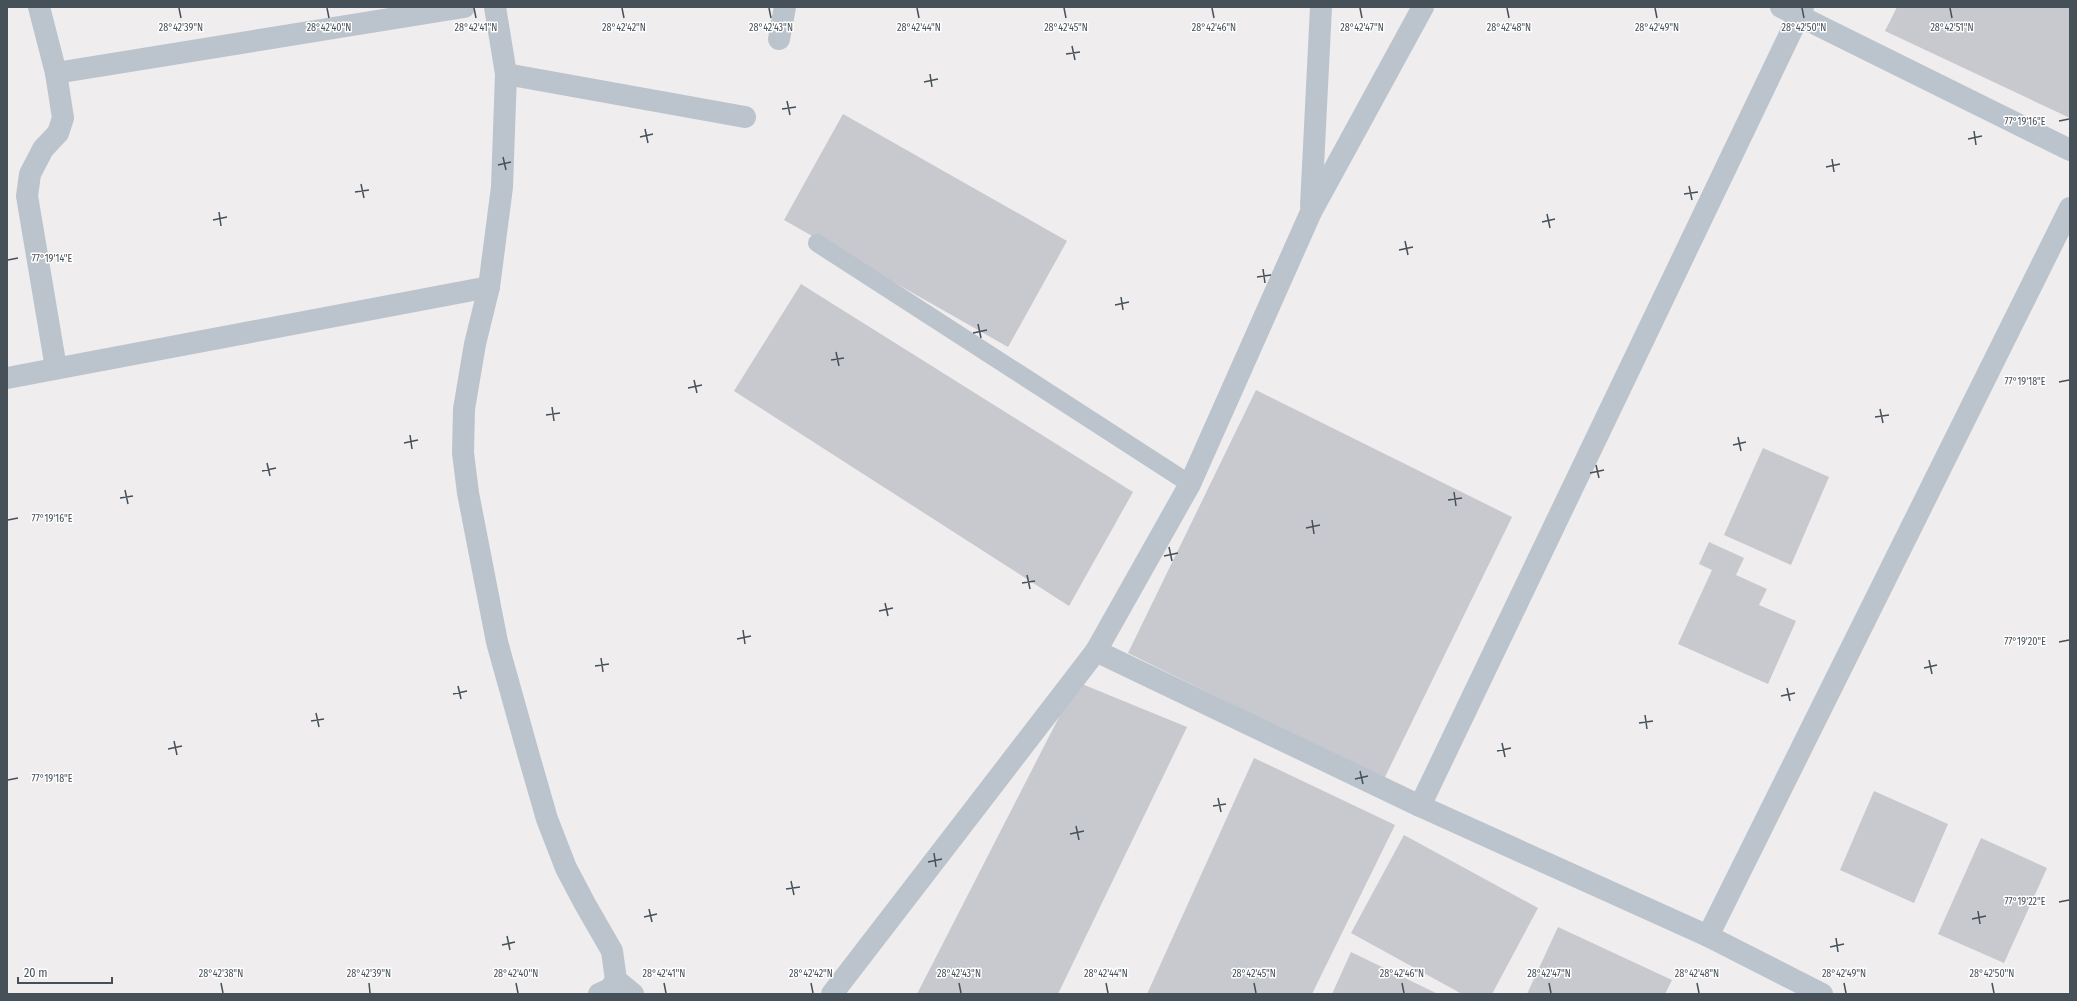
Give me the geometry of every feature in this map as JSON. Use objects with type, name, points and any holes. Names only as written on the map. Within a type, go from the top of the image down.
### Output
[{"type":"street","points":[[39,7],[56,73],[63,118],[58,133],[43,149],[30,174],[27,196],[56,368]]},
{"type":"street","points":[[56,73],[464,7]]},
{"type":"street","points":[[495,7],[506,74],[502,187],[489,287],[475,344],[464,409],[463,453],[468,493],[497,642],[547,819],[566,868],[612,952],[616,980],[610,989],[599,994]]},
{"type":"street","points":[[779,39],[785,7]]},
{"type":"street","points":[[1311,212],[1321,7]]},
{"type":"street","points":[[832,994],[1096,651],[1190,484],[1311,212],[1423,7]]},
{"type":"street","points":[[1420,806],[1794,10],[2070,150]]},
{"type":"street","points":[[506,74],[745,117]]},
{"type":"street","points":[[1708,936],[2070,208]]},
{"type":"street","points":[[7,378],[489,287]]},
{"type":"street","points":[[1096,651],[1420,806],[1708,936],[1822,994]]},
{"type":"street","points":[[616,980],[633,994]]},
{"type":"lane","points":[[817,243],[1190,484]]},
{"type":"building","points":[[1897,7],[2070,7],[2070,118],[1885,31]]},
{"type":"building","points":[[843,114],[1067,241],[1008,347],[784,220]]},
{"type":"building","points":[[801,284],[1133,492],[1069,606],[734,391]]},
{"type":"building","points":[[1256,390],[1512,517],[1384,779],[1128,653]]},
{"type":"building","points":[[1763,448],[1829,477],[1791,565],[1724,535]]},
{"type":"building","points":[[1709,542],[1744,558],[1736,575],[1767,589],[1759,605],[1796,621],[1768,684],[1678,644],[1712,570],[1699,564]]},
{"type":"building","points":[[1077,682],[1187,727],[1058,994],[917,994]]},
{"type":"building","points":[[1254,758],[1395,825],[1312,994],[1147,994]]},
{"type":"building","points":[[1874,791],[1948,824],[1914,903],[1840,870]]},
{"type":"building","points":[[1404,835],[1538,908],[1492,994],[1462,994],[1351,933]]},
{"type":"building","points":[[1981,838],[2047,868],[2004,963],[1938,934]]},
{"type":"building","points":[[1558,927],[1672,980],[1665,994],[1527,994]]},
{"type":"building","points":[[1351,952],[1438,994],[1332,994]]}]
